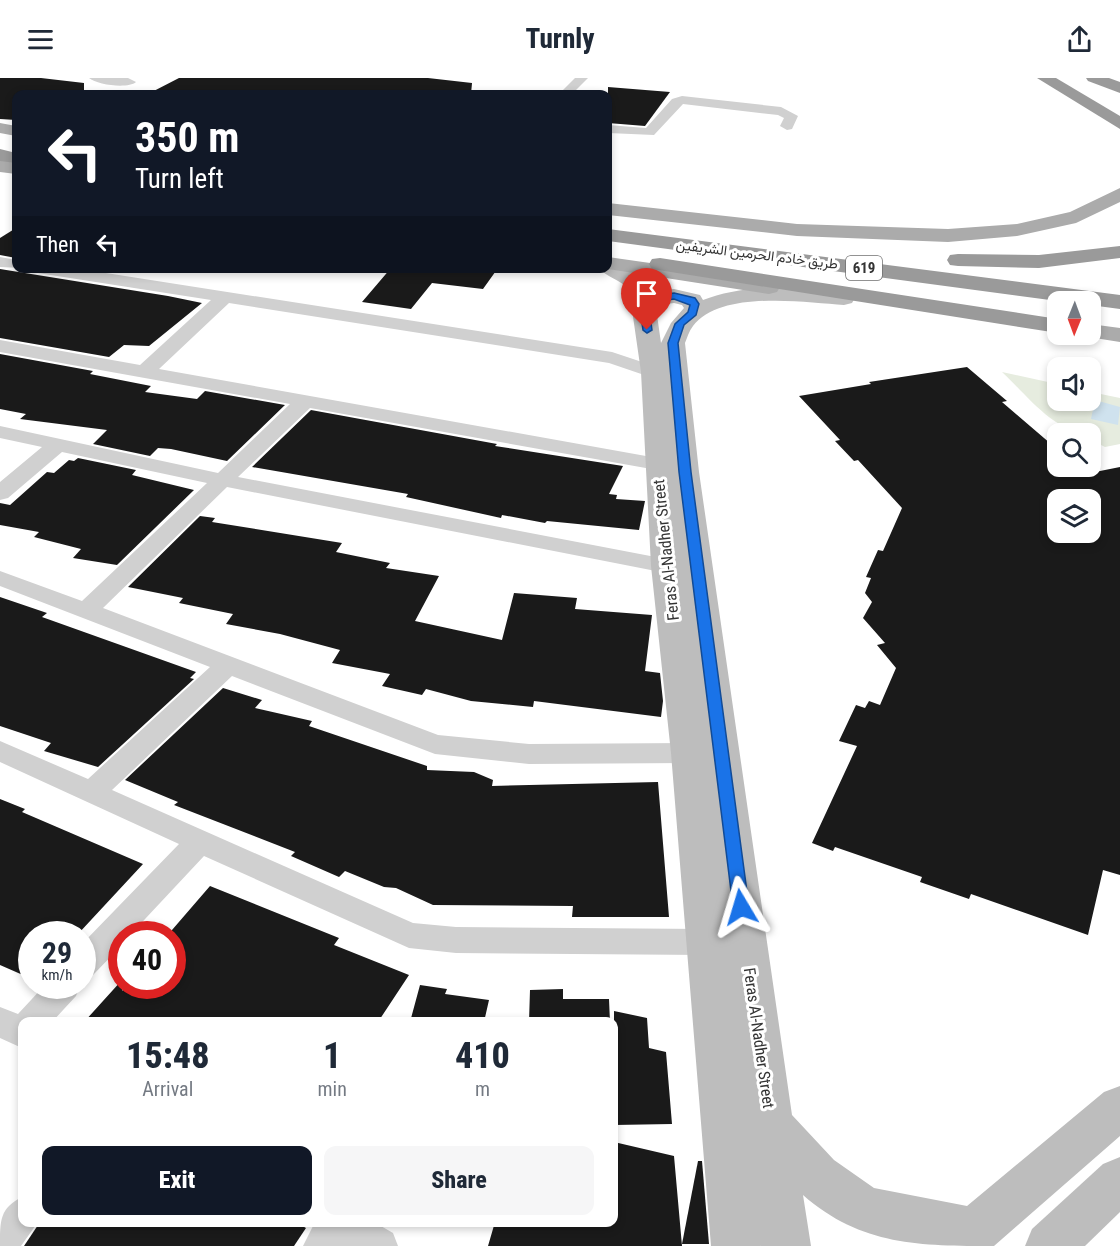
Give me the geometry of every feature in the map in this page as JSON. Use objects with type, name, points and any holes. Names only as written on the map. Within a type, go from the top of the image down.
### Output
[{"type":"highway","points":[[1046,78],[1118,120]]},
{"type":"highway","points":[[1053,78],[1118,120]]},
{"type":"highway","points":[[1095,78],[1120,88]]},
{"type":"highway","name":"طريق خادم الحرمين الشريفين","points":[[612,221],[1120,284]]},
{"type":"highway","name":"طريق خادم الحرمين الشريفين","points":[[612,236],[1120,302]]},
{"type":"highway","points":[[612,248],[1047,311]]},
{"type":"highway","points":[[827,248],[1014,264],[1092,258],[1120,252]]},
{"type":"highway","points":[[612,257],[1047,324]]},
{"type":"highway","points":[[1101,317],[1120,318]]},
{"type":"main road","points":[[612,209],[811,230],[949,235],[1036,227],[1075,217],[1099,207],[1120,194]]},
{"type":"main road","points":[[612,266],[1047,325]]},
{"type":"main road","points":[[1101,332],[1120,335]]},
{"type":"street","points":[[95,78],[134,80]]},
{"type":"street","points":[[569,90],[582,78]]},
{"type":"street","points":[[118,90],[134,80]]},
{"type":"street","points":[[612,129],[649,132],[677,102],[682,100],[781,111],[791,116],[787,126]]},
{"type":"street","name":"Feras Al-Nadher Street","points":[[612,267],[628,276],[640,287],[653,372],[657,464],[666,566],[689,753],[705,942],[736,1246]]},
{"type":"street","points":[[68,273],[612,358],[653,372]]},
{"type":"street","points":[[693,313],[705,306],[740,296],[778,294],[844,298]]},
{"type":"street","points":[[645,309],[651,299],[674,296],[692,300],[695,308],[693,313]]},
{"type":"street","points":[[143,373],[223,299]]},
{"type":"street","name":"Feras Al-Nadher Street","points":[[693,313],[680,324],[673,343],[685,472],[786,1246]]},
{"type":"street","points":[[0,346],[303,403],[657,464]]},
{"type":"street","points":[[86,611],[303,403]]},
{"type":"street","points":[[0,432],[222,480],[666,566]]},
{"type":"street","points":[[0,493],[58,444]]},
{"type":"street","points":[[0,578],[435,744],[529,754],[689,753]]},
{"type":"street","points":[[92,792],[228,665]]},
{"type":"street","points":[[0,751],[409,935],[456,940],[705,942]]},
{"type":"street","points":[[96,951],[200,841]]},
{"type":"street","points":[[31,1017],[50,999]]},
{"type":"street","points":[[770,1125],[807,1168],[842,1195],[873,1212],[967,1238],[1120,1107]]},
{"type":"street","points":[[1050,1246],[1120,1180]]},
{"type":"street","points":[[0,1242],[18,1220]]},
{"type":"street","points":[[331,1231],[379,1246]]},
{"type":"shaded area","points":[[1002,372],[1047,382],[1047,411],[1101,411],[1101,394],[1120,398],[1120,444],[1105,447],[1101,445],[1101,423],[1058,423],[1042,411]]},
{"type":"water","points":[[1101,402],[1120,407],[1118,425],[1091,419],[1093,411],[1101,411]]},
{"type":"building","points":[[0,78],[41,78],[84,83],[84,90],[12,90],[12,120],[0,119]]},
{"type":"building","points":[[179,78],[428,78],[472,83],[471,90],[156,90]]},
{"type":"building","points":[[608,87],[670,92],[645,126],[612,123],[612,90],[608,90]]},
{"type":"building","points":[[12,230],[12,257],[0,255],[0,238]]},
{"type":"building","points":[[0,269],[12,271],[12,273],[25,273],[202,303],[149,346],[124,345],[109,357],[0,338]]},
{"type":"building","points":[[387,273],[494,273],[483,289],[432,283],[411,309],[362,302]]},
{"type":"building","points":[[0,354],[93,371],[90,374],[151,386],[145,392],[197,399],[205,391],[285,405],[227,461],[158,448],[150,456],[93,444],[107,430],[20,419],[26,414],[0,409]]},
{"type":"building","points":[[967,367],[1007,401],[1002,402],[1047,441],[1047,477],[1101,477],[1101,471],[1120,467],[1120,875],[1103,870],[1088,935],[971,894],[969,899],[920,882],[922,877],[835,847],[833,851],[812,843],[857,746],[839,741],[856,705],[865,708],[869,701],[880,705],[896,668],[877,645],[885,643],[863,618],[872,602],[865,593],[871,578],[866,577],[878,550],[883,551],[902,508],[858,460],[854,461],[835,441],[840,440],[799,396],[871,384],[869,382]]},
{"type":"building","points":[[311,410],[497,444],[495,446],[623,466],[609,494],[617,495],[616,499],[645,501],[639,530],[547,521],[545,523],[502,515],[501,518],[406,497],[408,494],[252,467]]},
{"type":"building","points":[[78,458],[136,470],[132,475],[194,490],[117,565],[73,558],[81,549],[34,537],[39,532],[0,525],[0,503],[10,505],[47,472],[54,473],[69,460],[74,461]]},
{"type":"building","points":[[200,516],[215,518],[212,522],[342,543],[336,552],[390,563],[386,568],[439,576],[415,621],[502,640],[514,593],[577,598],[575,609],[652,615],[645,671],[660,673],[663,701],[661,717],[534,701],[533,707],[471,701],[426,689],[422,695],[382,686],[390,674],[332,663],[340,650],[280,634],[226,624],[233,614],[179,603],[183,598],[128,587]]},
{"type":"building","points":[[0,597],[47,613],[42,617],[196,672],[190,678],[194,679],[98,767],[44,751],[51,743],[0,726]]},
{"type":"building","points":[[223,688],[262,700],[255,708],[312,721],[309,726],[427,766],[427,770],[474,772],[493,780],[492,786],[658,782],[669,917],[572,917],[573,906],[433,905],[396,888],[384,887],[345,871],[339,877],[291,856],[295,852],[174,805],[178,802],[125,780]]},
{"type":"building","points":[[0,799],[25,809],[22,812],[143,864],[90,921],[18,921],[18,973],[0,965]]},
{"type":"building","points":[[210,886],[339,938],[334,945],[409,975],[381,1017],[89,1017],[108,995],[108,999],[186,999],[186,921],[180,921]]},
{"type":"building","points":[[420,985],[447,989],[445,994],[489,1000],[485,1017],[411,1017]]},
{"type":"building","points":[[563,989],[563,999],[609,999],[610,1017],[529,1017],[530,990]]},
{"type":"building","points":[[614,1011],[647,1018],[649,1048],[666,1052],[672,1124],[618,1125],[618,1017],[614,1017]]},
{"type":"building","points":[[618,1143],[674,1156],[682,1246],[488,1246],[494,1227],[618,1227]]},
{"type":"building","points":[[698,1161],[702,1161],[709,1244],[682,1244]]},
{"type":"building","points":[[37,1227],[306,1228],[294,1246],[24,1246]]},
{"type":"route","points":[[647,330],[645,309],[651,299],[665,296],[683,297],[692,300],[695,304],[693,313],[680,324],[673,343],[685,472],[741,907]]}]
